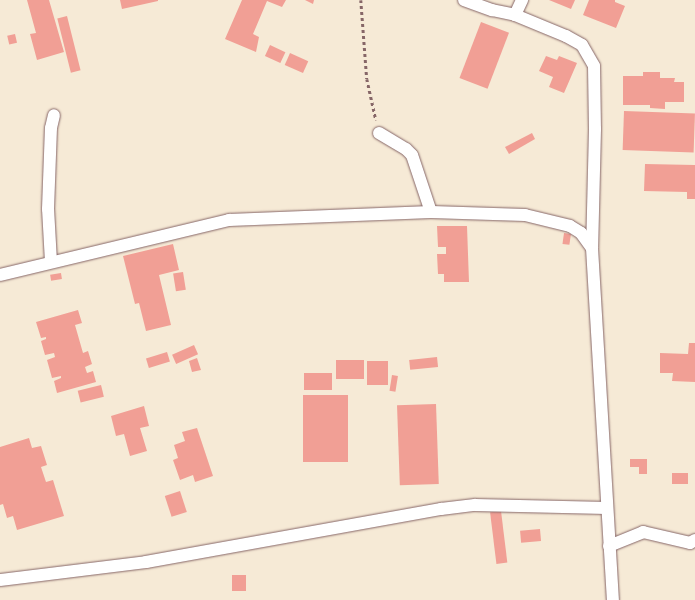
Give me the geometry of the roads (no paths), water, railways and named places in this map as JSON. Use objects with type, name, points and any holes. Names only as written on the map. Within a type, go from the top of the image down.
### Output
[{"type":"street","points":[[464,0],[492,10],[515,15],[582,45],[594,66],[595,129],[592,248],[613,600]]},
{"type":"street","points":[[515,15],[522,0]]},
{"type":"street","points":[[51,262],[48,220],[51,128],[54,115]]},
{"type":"street","points":[[379,133],[406,148],[412,155],[431,212]]},
{"type":"street","points":[[0,275],[229,220],[431,212],[525,215],[551,220],[570,226],[581,233],[592,248]]},
{"type":"street","points":[[0,580],[146,562],[441,509],[475,505],[607,508]]},
{"type":"street","points":[[609,546],[643,532],[690,543],[695,540]]}]
